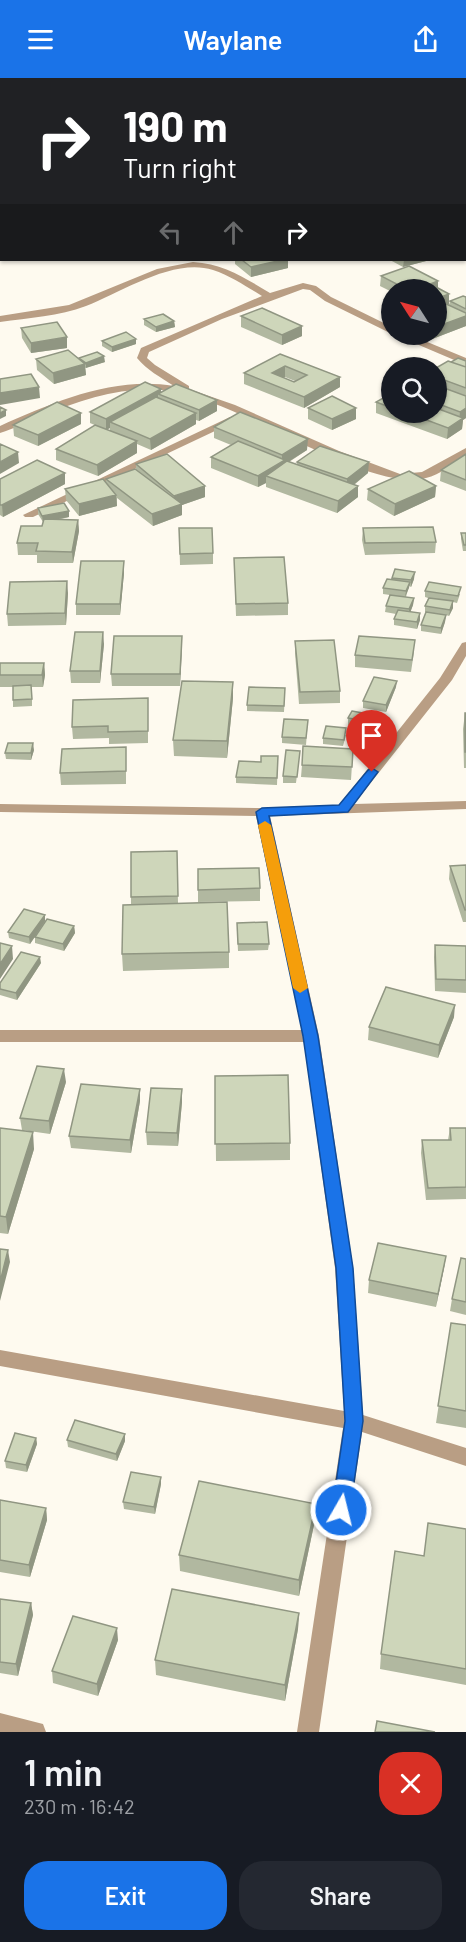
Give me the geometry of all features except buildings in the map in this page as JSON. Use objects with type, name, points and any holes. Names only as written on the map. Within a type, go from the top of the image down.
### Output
[{"type":"street","points":[[0,319],[82,304],[163,272],[214,263],[270,297]]},
{"type":"street","points":[[192,393],[152,367],[142,358],[145,351],[219,316],[292,288],[313,288],[328,299],[381,326]]},
{"type":"street","points":[[425,345],[466,362]]},
{"type":"street","points":[[0,430],[72,401],[108,391],[137,387],[169,387],[244,412],[399,477],[425,475],[466,451]]},
{"type":"street","points":[[29,515],[210,431],[244,412]]},
{"type":"street","points":[[343,809],[445,680],[466,646]]},
{"type":"street","points":[[0,808],[262,812],[466,805]]},
{"type":"street","points":[[262,812],[310,1036],[344,1268],[354,1421],[308,1732]]},
{"type":"street","points":[[0,1036],[310,1036]]},
{"type":"street","points":[[0,1358],[354,1421],[466,1457]]},
{"type":"street","points":[[0,1724],[35,1732]]},
{"type":"slow traffic","points":[[265,825],[300,988]]},
{"type":"route","points":[[341,1510],[354,1421],[344,1268],[310,1036],[262,812],[343,809],[372,772]]}]
